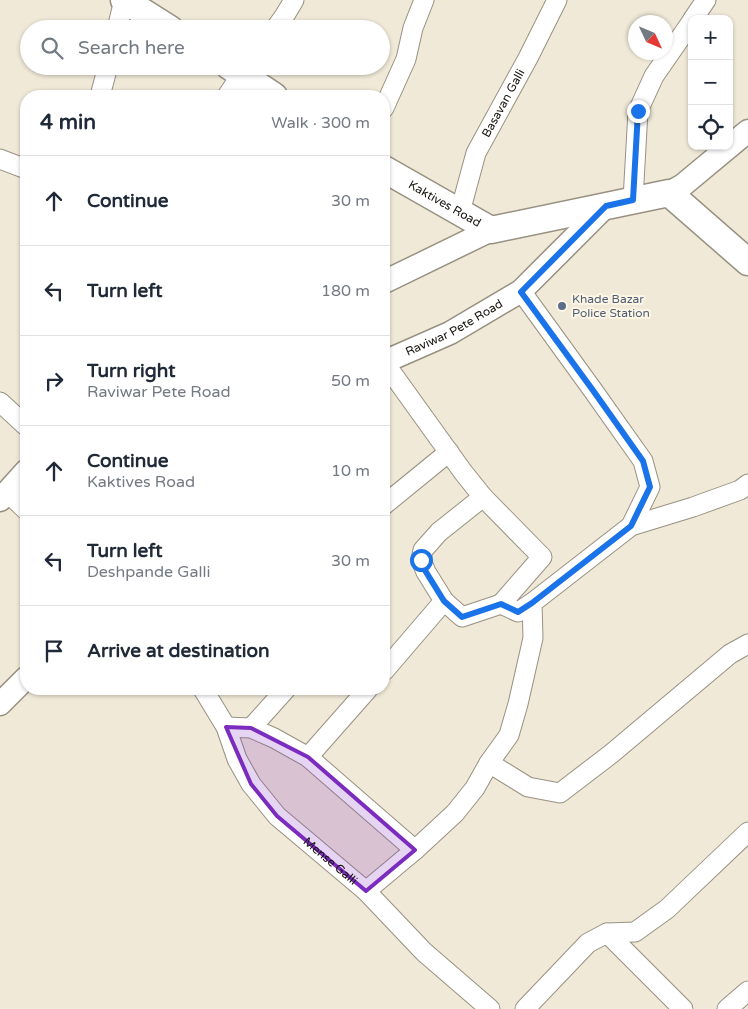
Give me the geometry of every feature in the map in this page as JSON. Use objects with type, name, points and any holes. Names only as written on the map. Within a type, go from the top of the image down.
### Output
[{"type":"main road","points":[[124,0],[156,20]]},
{"type":"main road","points":[[247,75],[266,90]]},
{"type":"main road","name":"Kaktives Road","points":[[390,171],[491,230],[669,193]]},
{"type":"main road","points":[[669,193],[748,262]]},
{"type":"street","points":[[119,20],[124,0]]},
{"type":"street","points":[[281,20],[294,0]]},
{"type":"street","points":[[390,95],[406,60],[413,28],[424,0]]},
{"type":"street","name":"Basavan Galli","points":[[460,212],[476,153],[528,58],[557,0]]},
{"type":"street","points":[[696,15],[706,0]]},
{"type":"street","points":[[633,200],[638,111],[654,76],[688,26]]},
{"type":"street","points":[[102,90],[106,75]]},
{"type":"street","points":[[230,90],[236,75]]},
{"type":"street","points":[[669,193],[683,185],[748,131]]},
{"type":"street","points":[[0,160],[20,167]]},
{"type":"street","name":"Raviwar Pete Road","points":[[390,359],[450,333],[521,292],[606,206]]},
{"type":"street","points":[[390,279],[491,230]]},
{"type":"street","points":[[521,292],[643,461],[650,487],[631,526]]},
{"type":"street","points":[[390,370],[463,472],[483,496],[542,557],[501,604],[462,617],[444,601],[426,572],[421,560],[423,550],[439,532],[483,496]]},
{"type":"street","points":[[0,402],[20,420]]},
{"type":"street","points":[[390,500],[449,452]]},
{"type":"street","points":[[20,478],[4,496],[20,506]]},
{"type":"street","points":[[501,604],[518,612],[631,526],[740,490],[748,484]]},
{"type":"street","points":[[390,664],[444,601]]},
{"type":"street","points":[[366,891],[415,850],[455,812],[475,788],[489,763],[509,735],[533,638],[532,603]]},
{"type":"street","points":[[489,763],[528,787],[560,793],[611,754],[730,654],[748,644]]},
{"type":"street","points":[[0,704],[20,684]]},
{"type":"street","name":"Mense Galli","points":[[207,695],[226,727],[237,759],[251,784],[277,816],[366,891],[424,952],[490,1009]]},
{"type":"street","points":[[251,728],[281,695]]},
{"type":"street","points":[[308,757],[363,695]]},
{"type":"street","points":[[226,727],[251,728],[274,738],[308,757],[415,850]]},
{"type":"street","points":[[525,1009],[588,943],[607,933],[636,932],[667,908],[748,832]]},
{"type":"street","points":[[607,933],[682,1009]]},
{"type":"street","points":[[727,1009],[748,991]]},
{"type":"highlighted area","points":[[226,727],[251,728],[308,757],[415,850],[366,891],[277,816],[251,784]]},
{"type":"place","name":"Khade Bazar Police Station","points":[[562,306]]},
{"type":"route","points":[[421,560],[426,572],[444,601],[462,617],[501,604],[518,612],[631,526],[650,487],[643,461],[521,292],[606,206],[633,200],[638,111]]}]
